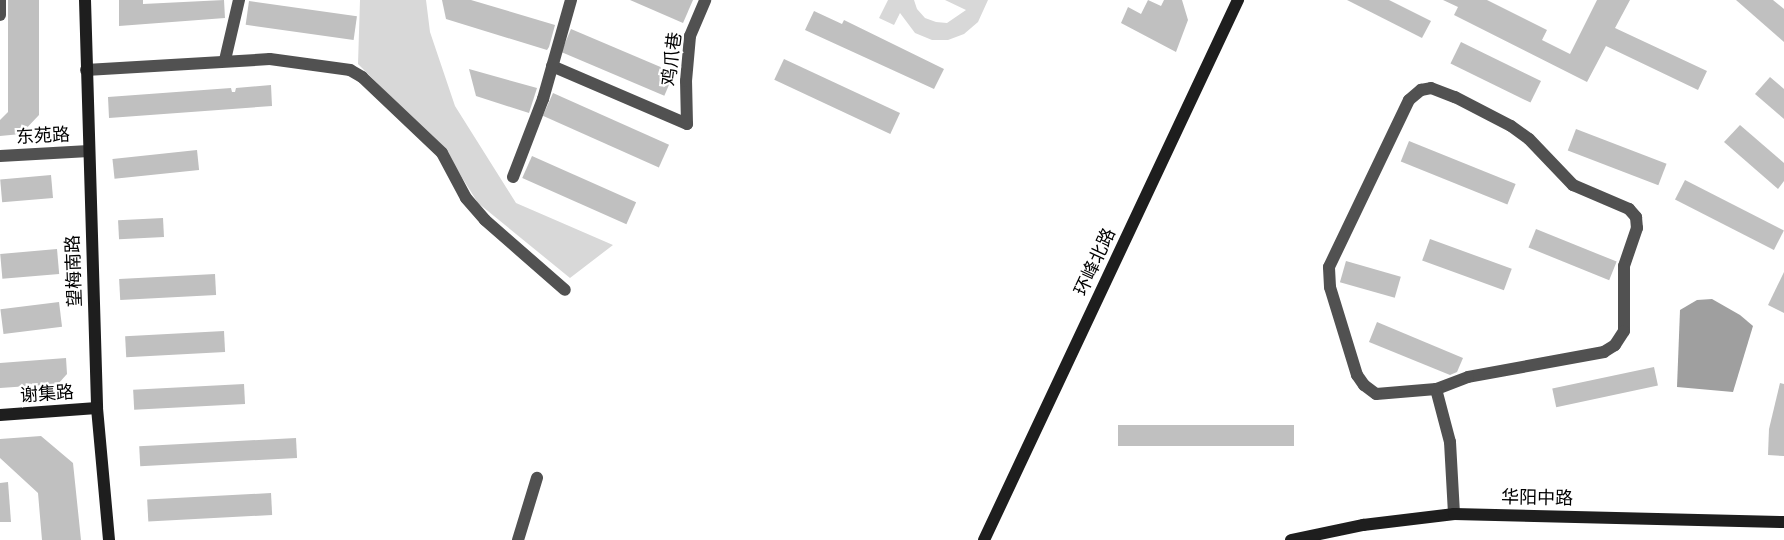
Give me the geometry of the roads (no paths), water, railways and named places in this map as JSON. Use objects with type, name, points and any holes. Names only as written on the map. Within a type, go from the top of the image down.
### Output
[{"type":"main road","name":"望梅南路","points":[[85,0],[97,408],[109,540]]},
{"type":"main road","name":"环峰北路","points":[[984,540],[1238,0]]},
{"type":"main road","name":"谢集路","points":[[0,415],[97,408]]},
{"type":"main road","name":"华阳中路","points":[[1291,540],[1363,525],[1454,514],[1784,522]]},
{"type":"street","points":[[0,0],[0,15]]},
{"type":"street","points":[[225,60],[239,0]]},
{"type":"street","points":[[513,177],[543,99],[571,0]]},
{"type":"street","name":"鸡爪巷","points":[[552,66],[687,124],[686,81],[690,36],[705,0]]},
{"type":"street","points":[[86,70],[270,59],[350,70],[362,77],[442,153],[466,198],[485,220],[565,290]]},
{"type":"street","points":[[1431,88],[1455,97],[1511,126],[1529,139],[1573,185],[1629,209],[1636,217],[1637,228],[1624,266],[1624,331],[1615,345],[1604,352],[1468,377],[1436,389],[1376,394],[1364,385],[1357,375],[1330,288],[1329,267],[1409,100],[1421,90],[1431,88]]},
{"type":"street","name":"东苑路","points":[[0,156],[89,151]]},
{"type":"street","points":[[1436,389],[1450,442],[1454,514]]},
{"type":"street","points":[[518,540],[537,478]]}]
